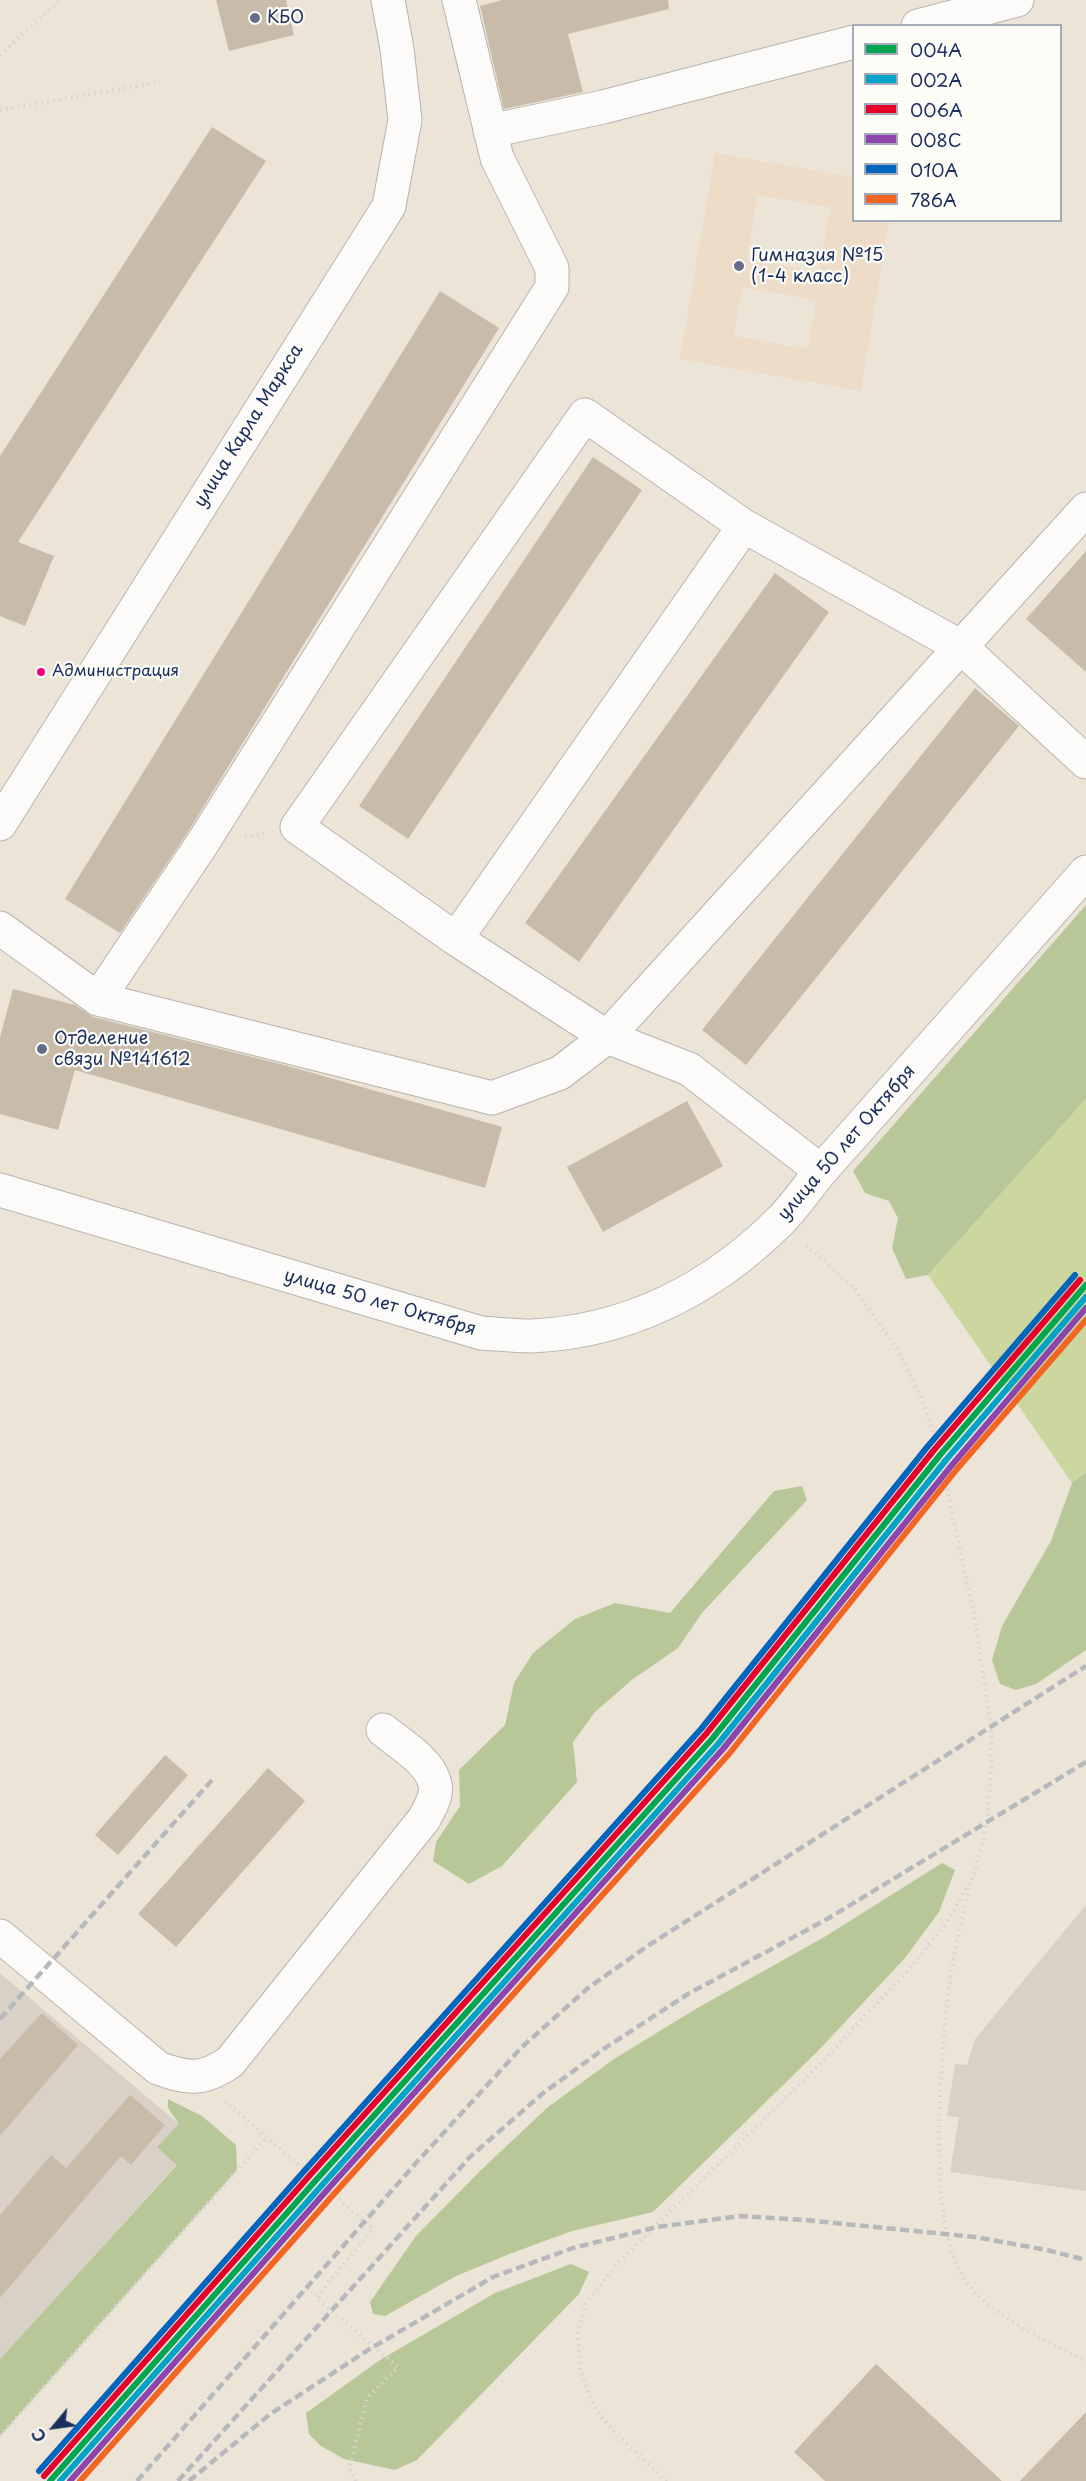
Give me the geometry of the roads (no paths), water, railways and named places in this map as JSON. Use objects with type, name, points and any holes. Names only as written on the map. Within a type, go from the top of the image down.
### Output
[{"type":"street","name":"улица Карла Маркса","points":[[0,824],[389,206],[405,120],[397,49],[388,0]]},
{"type":"street","points":[[98,999],[202,844],[552,286],[552,268],[497,158],[459,0]]},
{"type":"street","points":[[926,24],[1017,0]]},
{"type":"street","points":[[490,131],[603,107],[852,43]]},
{"type":"street","points":[[821,1171],[689,1069],[607,1037],[456,939],[297,827],[585,415],[744,526],[961,647],[1086,762]]},
{"type":"street","points":[[0,928],[98,999],[492,1098],[560,1073],[607,1037],[1086,509]]},
{"type":"street","points":[[456,939],[744,526]]},
{"type":"street","name":"улица 50 лет Октября","points":[[0,1190],[481,1333],[530,1336],[569,1332],[659,1308],[698,1287],[727,1267],[781,1220],[821,1171],[1086,873]]},
{"type":"street","points":[[0,1936],[158,2068],[184,2077],[202,2077],[217,2071],[230,2062],[424,1820],[434,1801],[436,1785],[426,1766],[383,1730]]},
{"type":"railway","points":[[137,2481],[416,2163],[522,2047],[588,1988],[649,1945],[1086,1666]]},
{"type":"railway","points":[[178,2481],[470,2157],[542,2094],[605,2048],[688,1994],[829,1918],[1086,1762]]},
{"type":"railway","points":[[0,2019],[212,1780]]},
{"type":"railway","points":[[189,2481],[269,2415],[368,2350],[493,2277],[573,2248],[657,2227],[740,2216],[805,2220],[975,2237],[1047,2250],[1086,2260]]},
{"type":"place","name":"КБО","points":[[255,18]]},
{"type":"place","name":"Гимназия №15 (1-4 класс)","points":[[739,266]]},
{"type":"place","name":"Администрация","points":[[41,672]]},
{"type":"place","name":"Отделение связи №141612","points":[[42,1049]]}]
